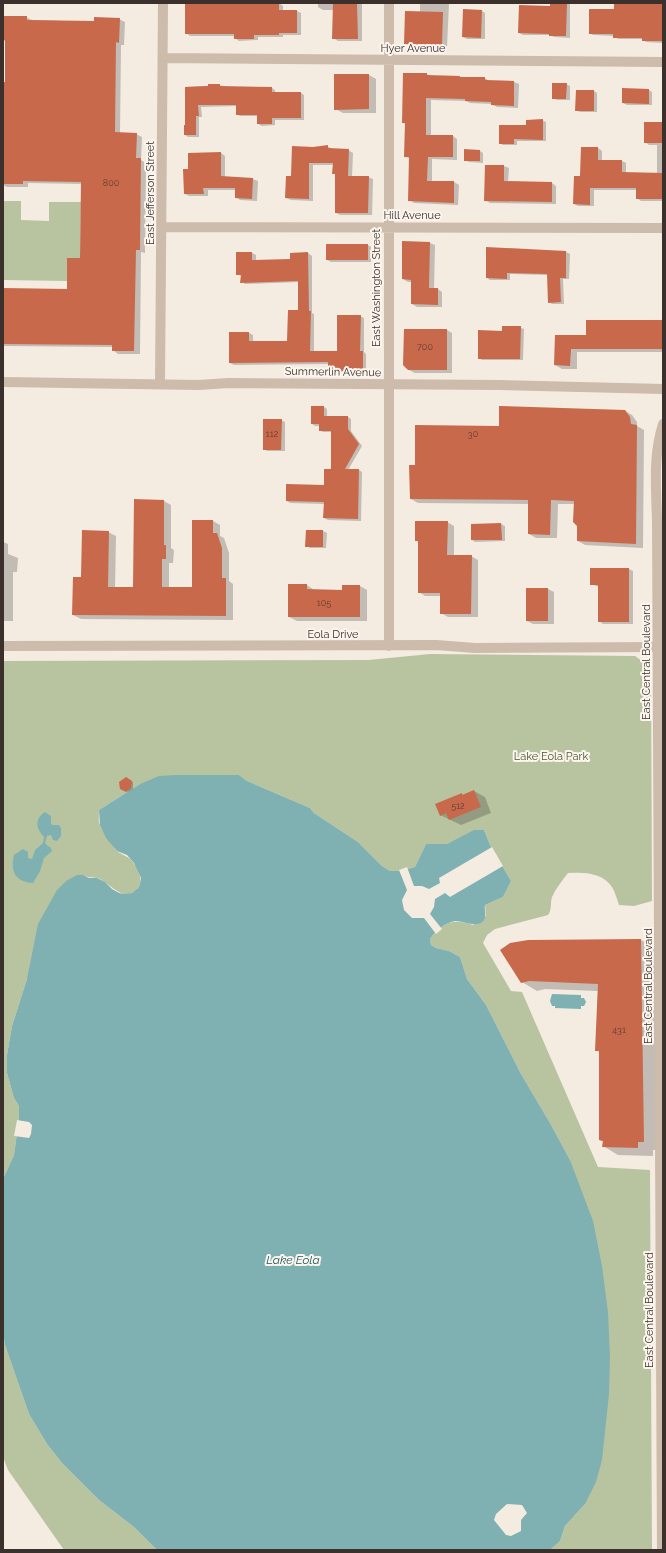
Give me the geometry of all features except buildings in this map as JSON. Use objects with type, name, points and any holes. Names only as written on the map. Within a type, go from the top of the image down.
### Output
[{"type":"street","name":"East Jefferson Street","points":[[160,384],[163,3]]},
{"type":"street","name":"East Washington Street","points":[[389,3],[389,646]]},
{"type":"street","name":"Hyer Avenue","points":[[163,58],[663,62]]},
{"type":"street","name":"Hill Avenue","points":[[162,227],[663,228]]},
{"type":"street","name":"Summerlin Avenue","points":[[3,382],[199,385],[228,382],[663,389]]},
{"type":"street","name":"East Central Boulevard","points":[[662,1550],[660,647],[655,469],[656,452],[663,424]]},
{"type":"street","name":"Eola Drive","points":[[3,646],[436,645],[475,648],[660,647]]},
{"type":"green space","points":[[3,201],[21,201],[21,220],[49,221],[49,202],[81,202],[80,258],[67,258],[67,281],[3,280]]},
{"type":"green space","name":"Lake Eola Park","points":[[430,654],[635,656],[649,666],[651,675],[652,901],[634,906],[619,905],[612,887],[603,878],[586,873],[568,873],[552,897],[548,915],[495,929],[487,935],[483,943],[511,991],[522,992],[598,1167],[650,1170],[652,1550],[550,1550],[560,1541],[565,1526],[585,1504],[570,1160],[521,1074],[486,1005],[467,979],[460,957],[449,951],[436,948],[431,945],[430,939],[434,933],[448,923],[460,922],[473,925],[486,916],[485,905],[503,897],[511,881],[490,845],[484,830],[447,844],[426,844],[415,867],[400,871],[390,871],[382,866],[358,842],[314,813],[310,808],[247,781],[239,775],[140,784],[99,810],[99,822],[101,828],[117,851],[132,861],[140,875],[140,884],[134,892],[128,894],[117,891],[102,880],[83,875],[27,979],[12,1026],[7,1055],[7,1073],[14,1098],[19,1106],[19,1119],[14,1155],[3,1179],[3,661],[369,660]]},
{"type":"green space","points":[[3,1332],[5,1345],[29,1414],[47,1444],[62,1463],[99,1500],[134,1527],[157,1550],[64,1550],[8,1470],[3,1457]]},
{"type":"water","name":"Lake Eola","points":[[239,775],[247,781],[310,808],[314,813],[358,842],[382,866],[390,871],[400,871],[415,867],[426,844],[447,844],[474,830],[484,830],[490,845],[511,881],[503,897],[485,905],[485,917],[483,921],[476,924],[458,921],[447,923],[430,939],[431,945],[436,948],[449,951],[460,957],[467,979],[486,1005],[521,1074],[570,1160],[593,1221],[602,1266],[608,1312],[610,1357],[609,1394],[602,1460],[596,1482],[585,1504],[565,1526],[560,1541],[550,1550],[157,1550],[134,1527],[99,1500],[62,1463],[47,1444],[29,1414],[5,1345],[3,1332],[3,1179],[14,1155],[19,1119],[19,1106],[14,1098],[7,1073],[7,1055],[12,1026],[27,979],[38,924],[57,890],[66,881],[77,875],[97,878],[105,882],[119,893],[132,893],[138,888],[141,878],[134,863],[127,855],[117,851],[106,838],[100,825],[99,810],[140,784],[159,776]],"holes":[[[507,1504],[522,1505],[527,1513],[521,1520],[521,1531],[511,1536],[506,1535],[494,1520],[496,1514]]]},
{"type":"water","points":[[45,812],[51,816],[52,825],[59,825],[61,828],[61,836],[57,841],[53,840],[51,835],[47,836],[45,843],[51,848],[52,851],[44,858],[40,871],[33,883],[27,882],[15,875],[13,866],[14,855],[23,849],[28,852],[28,858],[32,859],[35,850],[43,843],[44,837],[39,831],[37,824],[41,815]]},
{"type":"water","points":[[552,994],[581,995],[581,998],[584,998],[586,1002],[584,1006],[581,1006],[581,1009],[555,1008],[555,1006],[552,1006],[550,1001]]},
{"type":"pier","points":[[492,847],[503,866],[450,897],[445,893],[435,899],[434,907],[430,914],[442,929],[436,934],[424,918],[412,918],[404,910],[402,900],[407,890],[399,870],[407,867],[414,886],[422,886],[429,889],[440,883],[439,878]]},
{"type":"pier","points":[[17,1120],[29,1122],[32,1125],[29,1138],[14,1136]]}]
